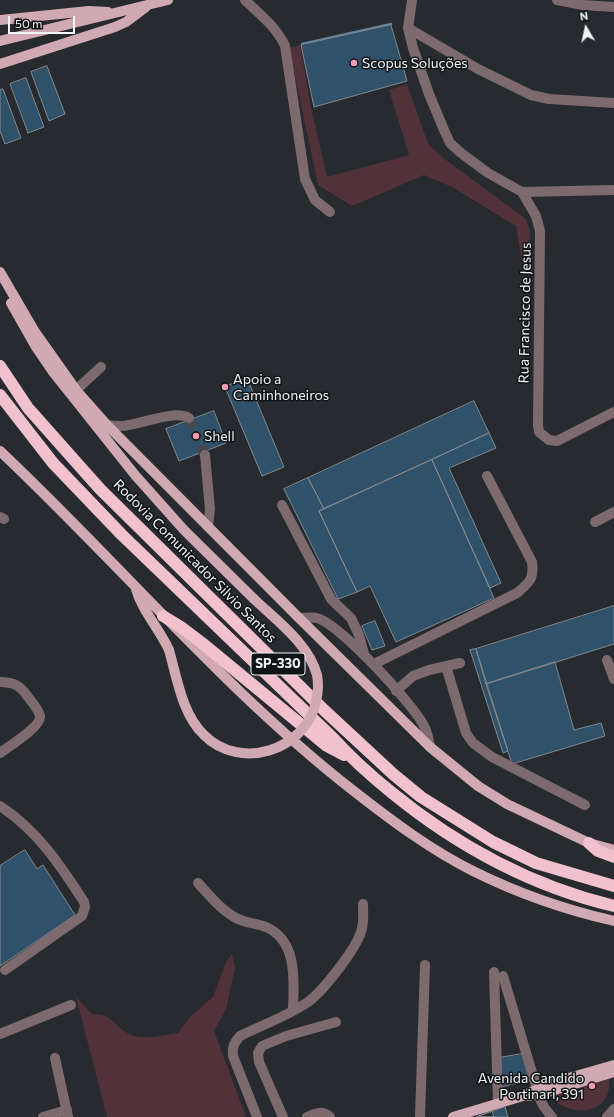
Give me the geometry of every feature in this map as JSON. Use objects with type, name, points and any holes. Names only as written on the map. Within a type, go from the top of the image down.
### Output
[{"type":"highway","name":"Rodovia Comunicador Silvio Santos","points":[[0,366],[28,408],[100,489],[330,716],[393,774],[421,797],[493,842],[536,863],[614,886]]},
{"type":"highway","name":"SP-330","points":[[0,395],[52,463],[116,530],[351,758],[421,816],[472,849],[527,878],[582,898],[614,906]]},
{"type":"highway","points":[[163,616],[177,624],[327,746],[351,758]]},
{"type":"highway","points":[[589,843],[598,851],[614,857]]},
{"type":"main road","points":[[0,20],[116,12],[144,3],[168,0]]},
{"type":"main road","points":[[0,64],[126,22],[144,3]]},
{"type":"main road","points":[[101,13],[105,22],[103,30]]},
{"type":"main road","points":[[0,41],[101,13]]},
{"type":"main road","points":[[1,273],[35,332],[76,390],[107,426],[430,747],[478,786],[507,804],[589,843],[614,850]]},
{"type":"main road","points":[[1,273],[12,305],[20,322],[53,372],[135,475],[184,530],[295,639],[311,660],[317,675],[318,690],[314,711],[304,728],[295,737],[281,747],[265,753],[244,754],[232,752],[214,744],[194,724],[184,702],[169,650],[162,634],[140,603],[136,587]]},
{"type":"main road","points":[[1,451],[163,616],[292,740],[386,817],[433,849],[474,872],[530,895],[589,916],[614,921]]},
{"type":"main road","points":[[453,1117],[614,1066]]},
{"type":"main road","points":[[538,1091],[614,1072]]},
{"type":"street","points":[[245,0],[280,34],[285,46],[305,179],[315,200],[330,212]]},
{"type":"street","points":[[412,0],[408,28],[413,48],[428,94],[450,143],[468,159],[522,192],[614,190]]},
{"type":"street","points":[[557,0],[583,5],[614,7]]},
{"type":"street","points":[[408,28],[484,72],[530,95],[549,99],[614,103]]},
{"type":"street","name":"Rua Francisco de Jesus","points":[[522,192],[536,216],[540,231],[539,432],[544,437],[557,441],[614,412]]},
{"type":"street","points":[[76,390],[101,367]]},
{"type":"street","points":[[107,426],[124,426],[175,416],[185,416],[189,418]]},
{"type":"street","points":[[205,455],[210,509],[208,527]]},
{"type":"street","points":[[374,664],[517,593],[530,582],[533,573],[532,562],[487,476]]},
{"type":"street","points":[[282,505],[331,598],[351,618],[359,635],[364,655]]},
{"type":"street","points":[[595,522],[614,512]]},
{"type":"street","points":[[299,618],[320,619],[336,630],[374,664],[396,691],[412,707],[425,727],[430,747]]},
{"type":"street","points":[[607,660],[614,679]]},
{"type":"street","points":[[396,691],[413,676],[460,663]]},
{"type":"street","points":[[446,666],[466,733],[473,743],[492,757],[585,805]]},
{"type":"street","points":[[0,682],[17,684],[22,688],[40,714],[39,721],[35,727],[0,753]]},
{"type":"street","points":[[0,806],[34,833],[52,854],[84,902],[85,907],[82,916],[5,970]]},
{"type":"street","points":[[198,884],[222,908],[237,919],[265,927],[282,938],[288,946],[291,955],[294,1010]]},
{"type":"street","points":[[256,1117],[233,1056],[232,1048],[240,1036],[294,1010],[309,1001],[327,983],[350,952],[362,928],[363,904]]},
{"type":"street","points":[[420,1117],[425,965]]},
{"type":"street","points":[[494,972],[498,1103]]},
{"type":"street","points":[[504,976],[538,1091],[544,1107],[552,1117]]},
{"type":"street","points":[[0,1034],[71,1005]]},
{"type":"street","points":[[283,1117],[259,1062],[258,1053],[262,1046],[286,1036],[336,1022]]},
{"type":"street","points":[[43,1117],[67,1113],[55,1058]]},
{"type":"street","points":[[607,1117],[614,1109]]},
{"type":"street","points":[[307,1117],[318,1112],[324,1112],[330,1117]]},
{"type":"shaded area","points":[[300,45],[311,108],[327,177],[409,155],[389,90],[407,84],[428,144],[446,160],[526,219],[530,232],[528,268],[523,268],[516,226],[452,187],[424,175],[352,206],[318,185],[289,48]]},
{"type":"shaded area","points":[[232,954],[235,968],[226,1009],[214,1031],[246,1117],[107,1117],[76,997],[92,1014],[99,1014],[109,1018],[123,1031],[129,1034],[140,1037],[153,1037],[178,1033],[190,1017],[213,997],[226,962]]},
{"type":"shaded area","points":[[609,1079],[608,1092],[604,1101],[597,1107],[588,1110],[568,1108],[559,1104],[551,1097]]},
{"type":"building","name":"Scopus Soluções","points":[[391,25],[407,81],[314,107],[301,45]]},
{"type":"building","points":[[47,66],[65,114],[49,121],[31,72]]},
{"type":"building","points":[[26,78],[44,127],[28,133],[10,84]]},
{"type":"building","points":[[3,89],[21,138],[5,144],[0,131],[0,90]]},
{"type":"building","points":[[247,378],[284,467],[262,476],[225,387]]},
{"type":"building","points":[[474,401],[489,433],[324,509],[308,478]]},
{"type":"building","name":"Shell","points":[[214,411],[226,443],[179,461],[166,429]]},
{"type":"building","points":[[489,433],[496,448],[449,468],[501,583],[490,588],[432,460]]},
{"type":"building","points":[[432,460],[494,598],[396,642],[370,586],[357,592],[319,511]]},
{"type":"building","points":[[308,478],[324,509],[319,511],[357,592],[338,599],[284,489]]},
{"type":"building","points":[[614,606],[614,644],[486,684],[476,649]]},
{"type":"building","points":[[375,621],[385,646],[372,650],[362,626]]},
{"type":"building","points":[[476,649],[508,751],[503,753],[470,650]]},
{"type":"building","points":[[555,662],[574,730],[601,723],[605,736],[512,764],[486,684]]},
{"type":"building","points":[[25,850],[37,869],[43,865],[75,915],[0,966],[0,866]]},
{"type":"building","points":[[522,1054],[530,1080],[501,1087],[499,1058]]},
{"type":"building","points":[[505,1107],[508,1117],[476,1117],[479,1116]]},
{"type":"building","points":[[492,1111],[494,1117],[479,1116]]},
{"type":"waterway","points":[[302,44],[391,24]]},
{"type":"tunnel","points":[[189,418],[205,455]]},
{"type":"place","name":"Scopus Soluções","points":[[354,63]]},
{"type":"place","name":"Apoio a Caminhoneiros","points":[[225,387]]},
{"type":"place","name":"Shell","points":[[196,436]]},
{"type":"place","name":"Avenida Candido Portinari, 391","points":[[592,1086]]}]
